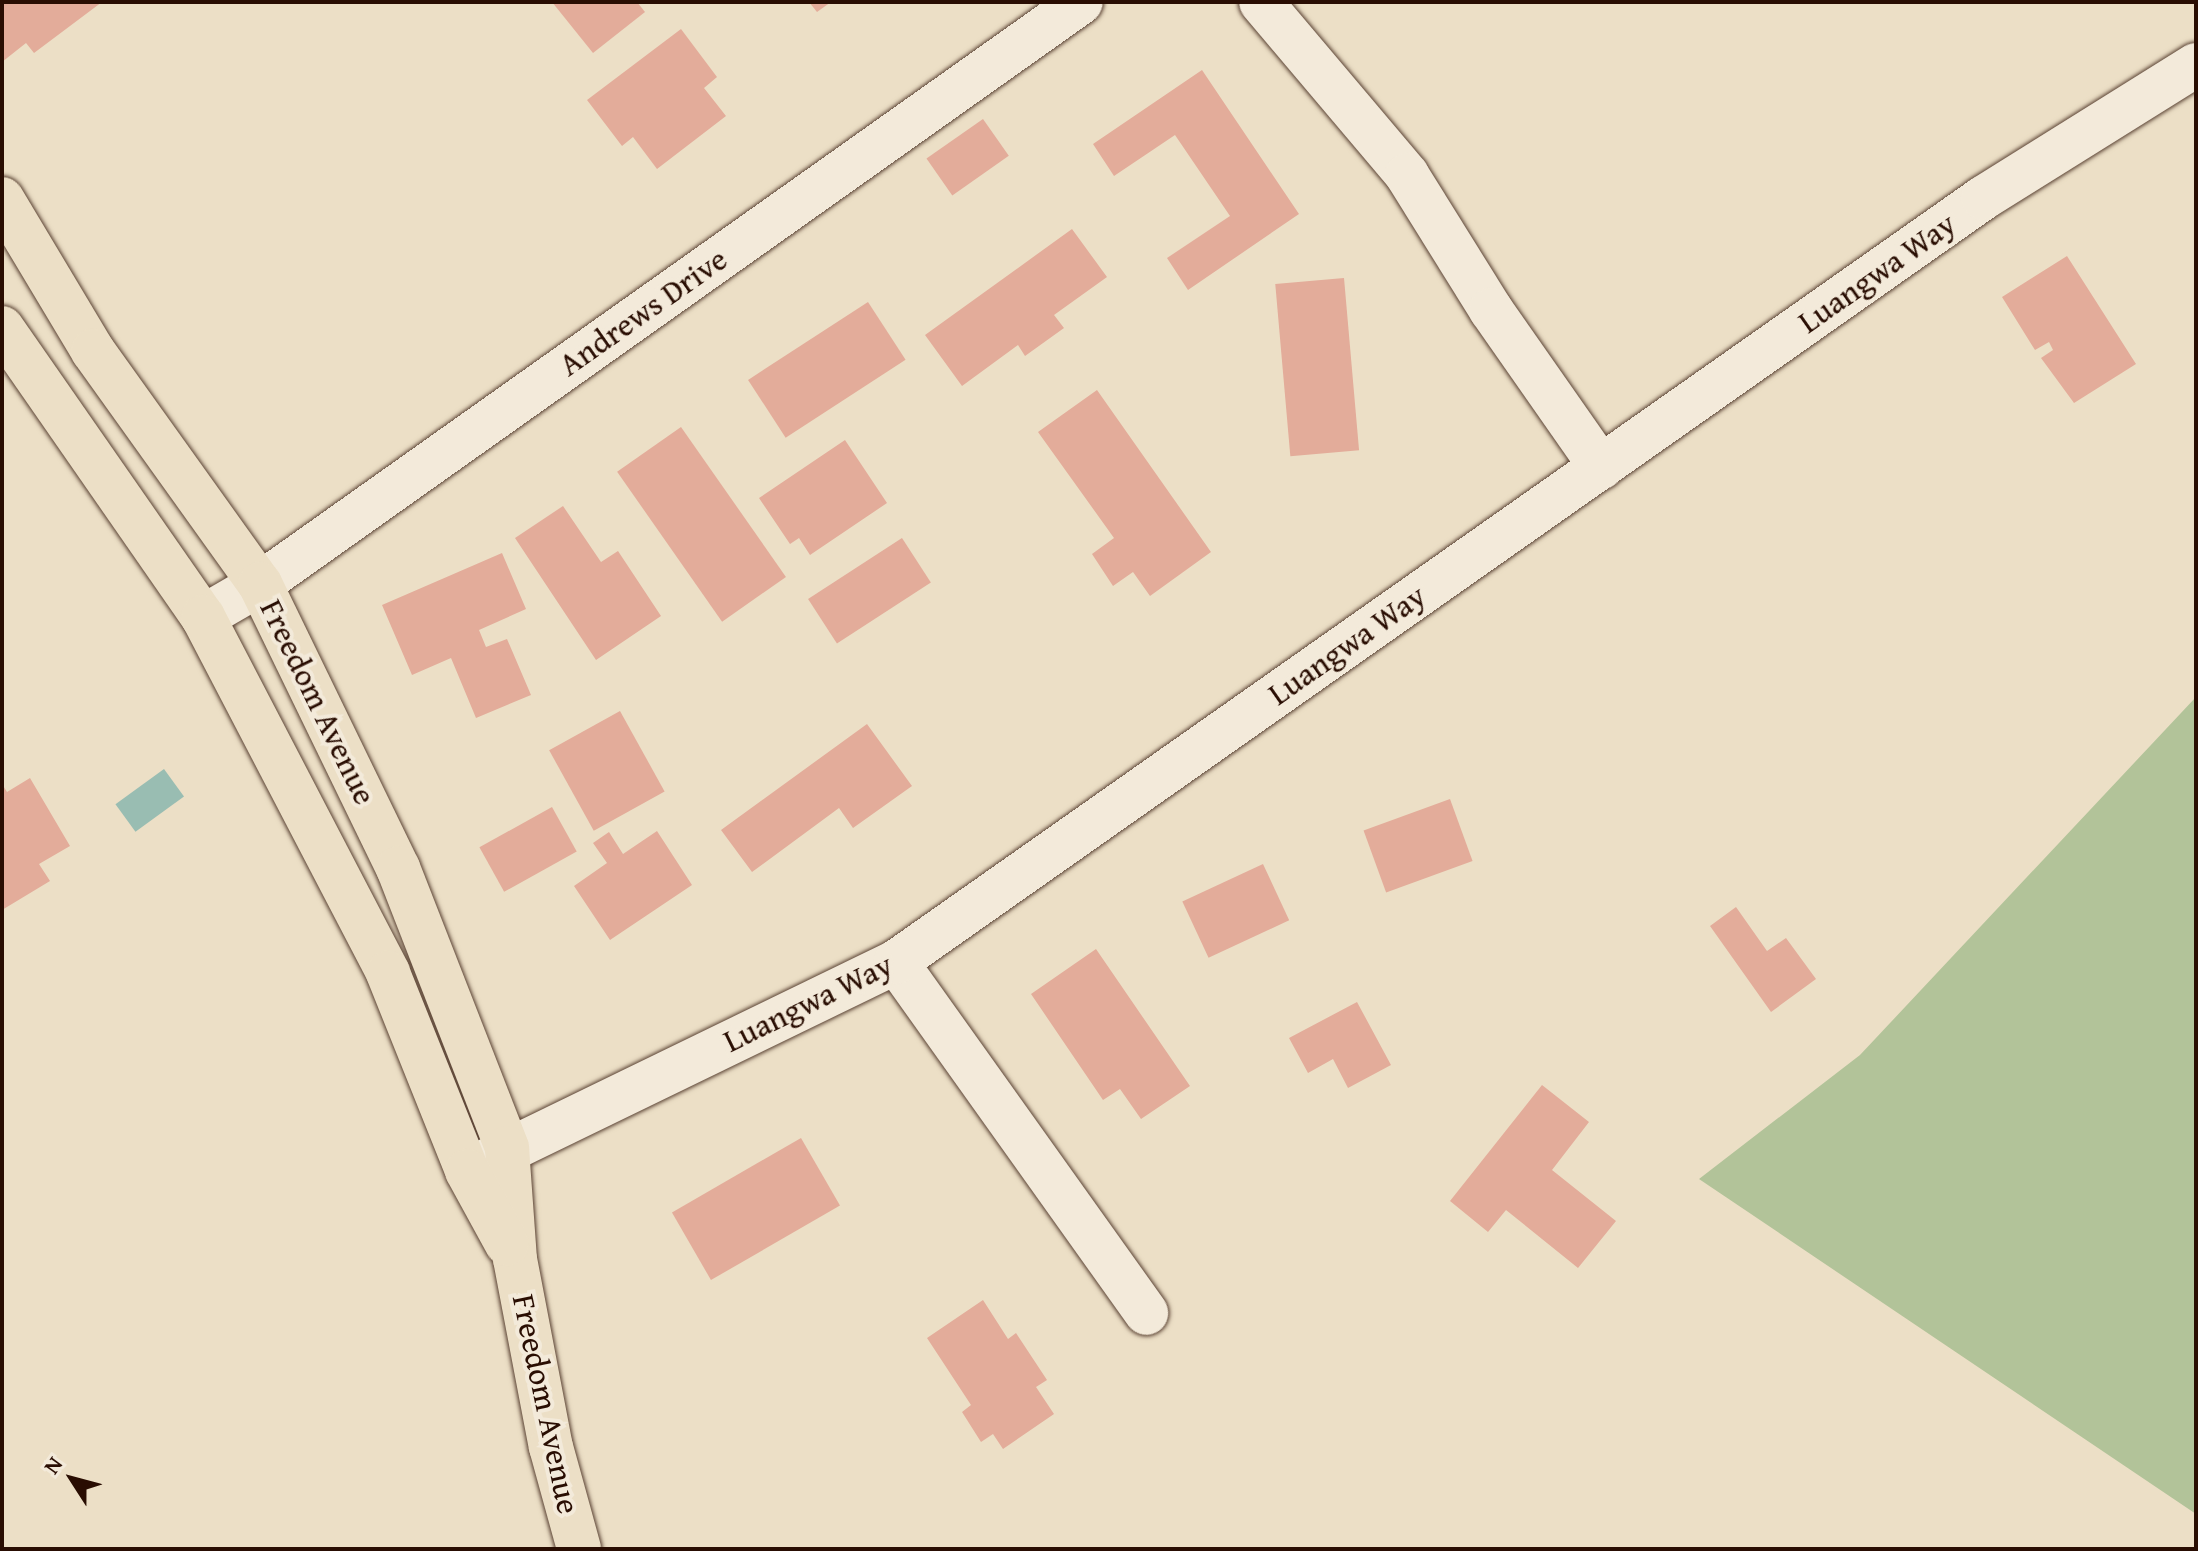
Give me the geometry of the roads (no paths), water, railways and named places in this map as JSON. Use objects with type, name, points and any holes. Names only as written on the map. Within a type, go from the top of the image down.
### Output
[{"type":"main road","name":"Freedom Avenue","points":[[2,199],[93,351],[260,584],[398,868],[507,1148],[515,1259],[551,1447],[579,1549]]},
{"type":"main road","name":"Freedom Avenue","points":[[2,328],[203,617],[388,973],[467,1171],[515,1259]]},
{"type":"street","name":"Andrews Drive","points":[[203,617],[260,584],[1081,2]]},
{"type":"street","points":[[1261,2],[1407,175],[1491,310],[1601,467]]},
{"type":"street","name":"Luangwa Way","points":[[467,1171],[507,1148],[896,962],[1983,198],[2196,65]]},
{"type":"street","points":[[896,962],[1146,1313]]},
{"type":"water","points":[[164,769],[184,797],[135,832],[115,804]]}]
